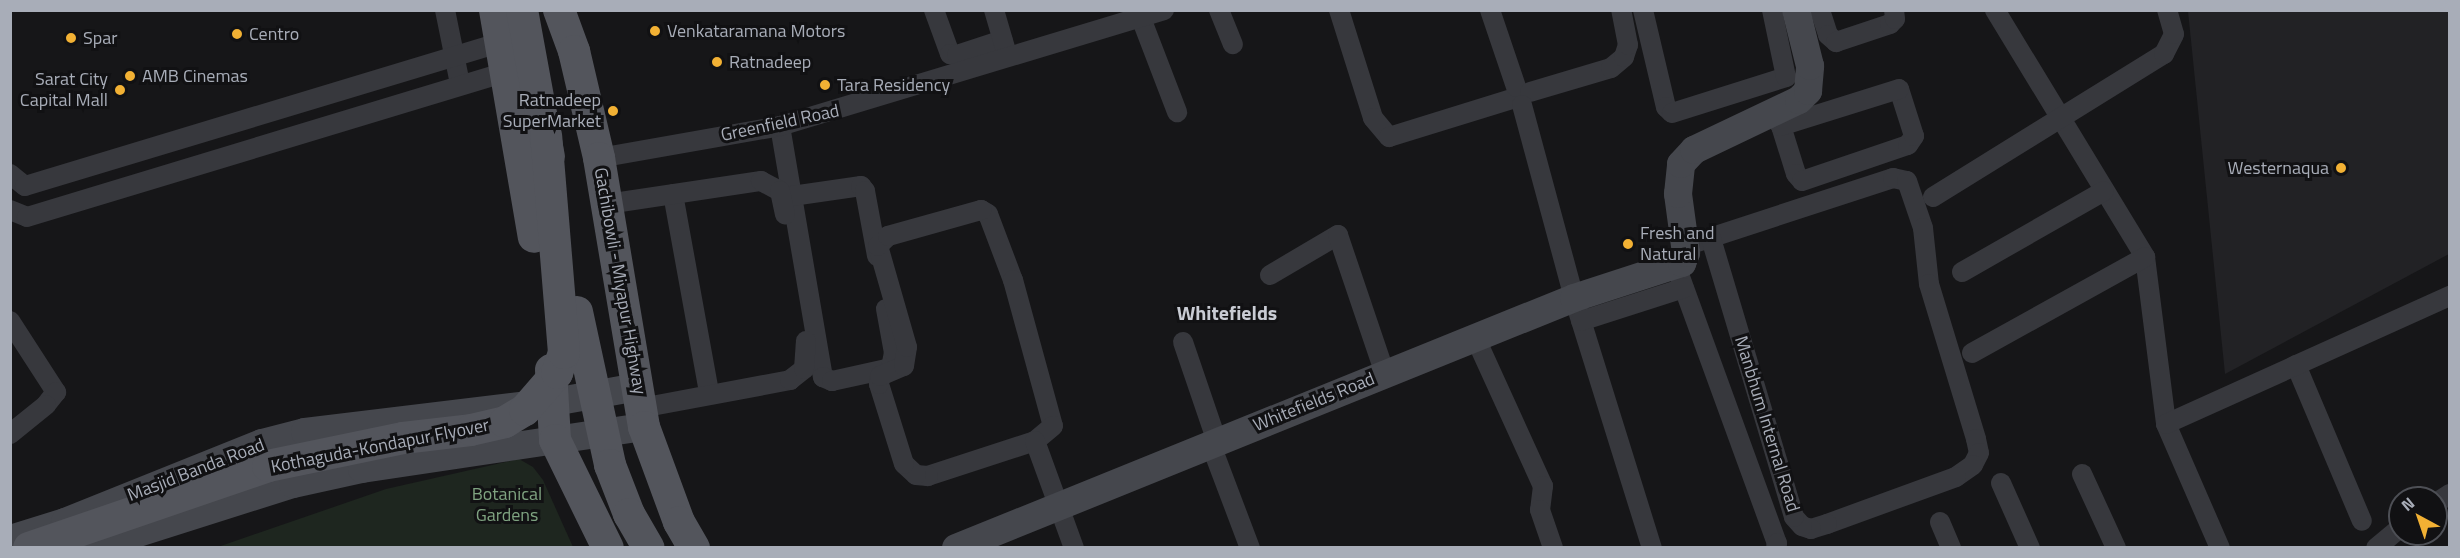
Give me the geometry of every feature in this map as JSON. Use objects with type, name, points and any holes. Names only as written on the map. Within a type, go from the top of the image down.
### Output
[{"type":"main road","points":[[495,10],[534,234],[554,402],[555,440],[608,548]]},
{"type":"main road","name":"Kothaguda-Kondapur Flyover","points":[[522,10],[610,465],[629,514],[649,548]]},
{"type":"main road","name":"Gachibowli - Miyapur Highway","points":[[559,10],[574,51],[599,158],[641,407],[679,522],[694,548]]},
{"type":"main road","points":[[1693,257],[1678,194],[1681,164],[1694,150],[1779,118],[1798,100],[1811,81],[1796,10]]},
{"type":"main road","name":"Kothaguda-Kondapur Flyover","points":[[16,538],[268,466],[403,438],[471,430],[505,422],[525,410],[557,373],[564,353],[546,135]]},
{"type":"main road","name":"Whitefields Road","points":[[956,548],[1475,337],[1577,309],[1693,257]]},
{"type":"main road","name":"Masjid Banda Road","points":[[16,538],[65,522],[262,443],[305,432],[554,402],[641,407]]},
{"type":"main road","points":[[91,548],[293,484],[362,469],[555,440],[641,407]]},
{"type":"street","points":[[445,10],[460,84]]},
{"type":"street","points":[[934,10],[950,54],[999,50],[994,10]]},
{"type":"street","name":"Greenfield Road","points":[[599,158],[780,126],[861,104],[999,50],[1141,18],[1164,10]]},
{"type":"street","points":[[1219,10],[1233,44]]},
{"type":"street","points":[[1339,10],[1373,118],[1389,137],[1611,68],[1624,57],[1628,45],[1621,10]]},
{"type":"street","points":[[1490,10],[1520,96],[1577,309],[1652,548]]},
{"type":"street","points":[[1643,10],[1666,107],[1672,113],[1786,77],[1772,10]]},
{"type":"street","points":[[1820,10],[1828,35],[1836,42],[1890,24],[1895,19],[1894,10]]},
{"type":"street","points":[[1995,10],[2145,257],[2166,424],[2220,548]]},
{"type":"street","points":[[1933,197],[2062,121],[2164,54],[2174,34],[2167,10]]},
{"type":"street","points":[[1141,18],[1177,112]]},
{"type":"street","points":[[454,54],[503,57],[460,84],[19,213],[18,180],[454,54]]},
{"type":"street","points":[[1899,89],[1914,136],[1908,145],[1805,181],[1796,174],[1779,118],[1899,89]]},
{"type":"street","points":[[780,126],[820,373],[832,381],[891,368],[894,354],[863,188],[792,196]]},
{"type":"street","name":"Manbhum Internal Road","points":[[1893,178],[1907,181],[1923,228],[1929,284],[1977,439],[1980,453],[1973,465],[1956,477],[1827,524],[1811,529],[1802,526],[1794,517],[1693,257],[1893,178]]},
{"type":"street","points":[[607,204],[761,181],[780,191],[783,203],[807,362],[790,380],[641,407]]},
{"type":"street","points":[[1962,272],[2104,191]]},
{"type":"street","points":[[674,194],[709,393]]},
{"type":"street","points":[[981,210],[988,214],[1013,280],[1052,421],[1050,431],[1035,441],[928,476],[911,473],[904,464],[879,384],[880,376],[904,366],[907,347],[879,251],[881,241],[981,210]]},
{"type":"street","points":[[1270,275],[1338,234],[1384,374]]},
{"type":"street","points":[[1693,257],[1777,543],[1776,548]]},
{"type":"street","points":[[1972,353],[2145,257]]},
{"type":"street","points":[[2166,424],[2450,296]]},
{"type":"street","points":[[10,321],[56,392],[46,405],[10,434]]},
{"type":"street","points":[[1475,337],[1543,486],[1540,510],[1553,548]]},
{"type":"street","points":[[1183,342],[1250,548]]},
{"type":"street","points":[[2296,365],[2362,521]]},
{"type":"street","points":[[1035,441],[1074,548]]},
{"type":"street","points":[[2082,474],[2116,548]]},
{"type":"street","points":[[2001,483],[2030,548]]},
{"type":"street","points":[[1940,522],[1951,548]]},
{"type":"street","points":[[2376,548],[2388,538]]},
{"type":"shaded area","points":[[2188,11],[2449,11],[2449,254],[2225,374]]},
{"type":"green space","name":"Botanical Gardens","points":[[519,459],[533,467],[543,480],[573,547],[215,548],[386,489]]},
{"type":"place","name":"Venkataramana Motors","points":[[655,31]]},
{"type":"place","name":"Centro","points":[[237,34]]},
{"type":"place","name":"Spar","points":[[71,38]]},
{"type":"place","name":"Ratnadeep","points":[[717,62]]},
{"type":"place","name":"AMB Cinemas","points":[[130,76]]},
{"type":"place","name":"Tara Residency","points":[[825,85]]},
{"type":"place","name":"Sarat City Capital Mall","points":[[120,90]]},
{"type":"place","name":"Ratnadeep SuperMarket","points":[[613,111]]},
{"type":"place","name":"Westernaqua","points":[[2341,168]]},
{"type":"place","name":"Fresh and Natural","points":[[1628,244]]},
{"type":"district","name":"Whitefields","points":[[1227,312]]}]
